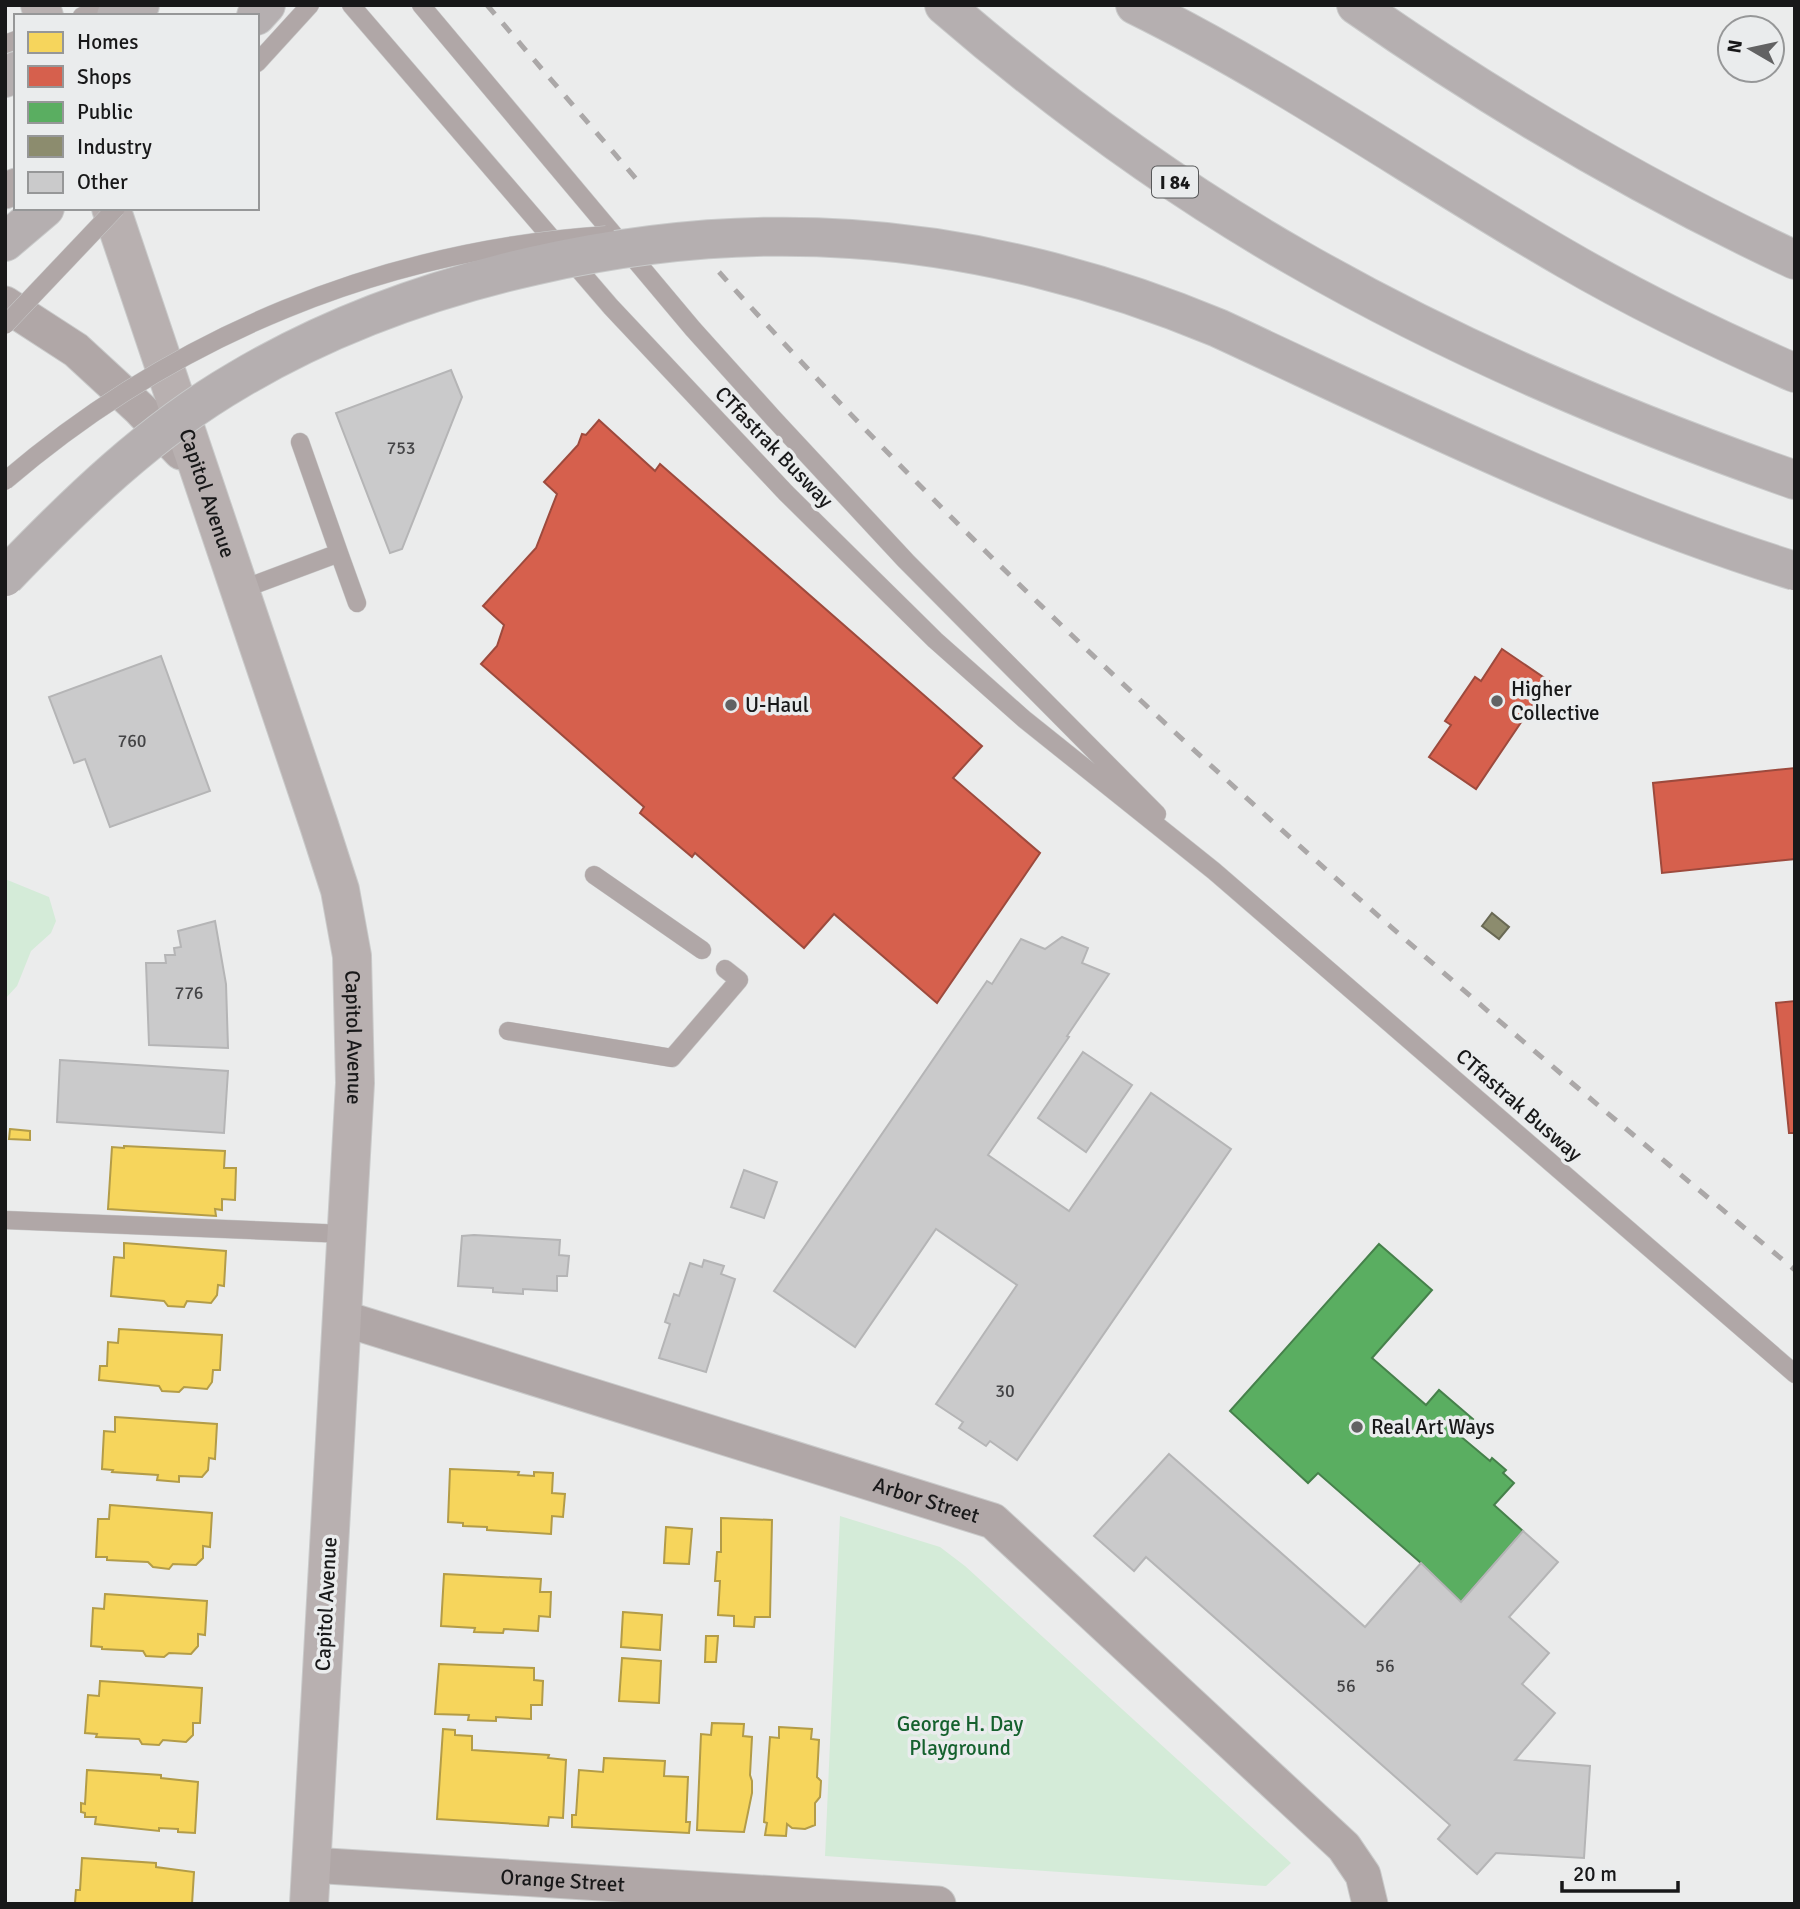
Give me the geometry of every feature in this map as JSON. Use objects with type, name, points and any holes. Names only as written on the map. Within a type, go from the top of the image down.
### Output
[{"type":"highway","points":[[120,14],[140,5]]},
{"type":"highway","name":"I 84","points":[[944,5],[1076,112],[1170,179],[1295,257],[1427,328],[1573,396],[1795,480]]},
{"type":"highway","points":[[1135,5],[1250,67],[1604,280],[1729,344],[1795,373]]},
{"type":"highway","points":[[1356,5],[1481,89],[1620,171],[1692,210],[1795,260]]},
{"type":"highway","points":[[5,242],[43,210]]},
{"type":"highway","points":[[5,577],[93,490],[185,414],[305,343],[444,290],[568,260],[703,240],[814,236],[891,242],[996,260],[1101,286],[1159,305],[1218,328],[1583,495],[1692,537],[1795,571]]},
{"type":"main road","name":"Capitol Avenue","points":[[114,210],[340,890],[352,956],[355,1083],[309,1904]]},
{"type":"street","points":[[5,304],[76,350],[140,409],[202,474]]},
{"type":"street","name":"Arbor Street","points":[[342,1318],[993,1521],[1344,1847],[1363,1875],[1370,1904]]},
{"type":"street","name":"Orange Street","points":[[312,1865],[938,1904]]},
{"type":"lane","points":[[88,14],[117,5]]},
{"type":"lane","points":[[259,61],[310,5]]},
{"type":"lane","name":"CTfastrak Busway","points":[[351,5],[611,307],[786,493],[935,640],[1014,710],[1214,871],[1795,1374]]},
{"type":"lane","name":"CTfastrak Busway","points":[[421,5],[693,329],[830,480],[906,561],[1214,871]]},
{"type":"lane","points":[[5,325],[111,210]]},
{"type":"lane","points":[[5,481],[90,415],[185,356],[279,310],[378,275],[487,249],[603,235],[692,231],[814,236]]},
{"type":"lane","points":[[300,442],[357,603]]},
{"type":"lane","points":[[240,590],[339,553]]},
{"type":"lane","points":[[594,875],[702,950]]},
{"type":"lane","points":[[508,1031],[672,1058],[739,980],[725,969]]},
{"type":"lane","points":[[5,1220],[346,1234]]},
{"type":"green space","points":[[5,879],[49,897],[56,921],[51,933],[31,951],[17,986],[5,999]]},
{"type":"green space","name":"George H. Day Playground","points":[[840,1516],[940,1547],[965,1566],[1291,1863],[1266,1886],[825,1856]]},
{"type":"building: Homes","points":[[10,1129],[30,1131],[30,1140],[9,1139]]},
{"type":"building: Homes","points":[[112,1147],[225,1151],[224,1168],[236,1168],[235,1200],[222,1199],[222,1210],[215,1209],[216,1216],[108,1209]]},
{"type":"building: Homes","points":[[124,1243],[226,1251],[224,1286],[218,1285],[217,1295],[211,1303],[187,1301],[184,1307],[168,1306],[164,1301],[111,1296],[114,1257],[124,1258]]},
{"type":"building: Homes","points":[[119,1329],[222,1335],[220,1370],[213,1370],[212,1382],[207,1389],[184,1387],[179,1392],[162,1391],[159,1386],[99,1380],[100,1366],[107,1366],[108,1342],[118,1343]]},
{"type":"building: Homes","points":[[115,1417],[217,1424],[215,1459],[209,1458],[208,1470],[202,1477],[179,1476],[179,1482],[157,1480],[158,1475],[102,1469],[104,1431],[115,1432]]},
{"type":"building: Homes","points":[[450,1469],[519,1472],[518,1475],[534,1476],[534,1472],[553,1473],[552,1493],[565,1494],[563,1517],[552,1516],[551,1534],[487,1530],[487,1527],[448,1522]]},
{"type":"building: Homes","points":[[110,1505],[212,1513],[210,1547],[203,1546],[203,1558],[196,1565],[173,1564],[169,1569],[153,1567],[148,1562],[96,1557],[98,1519],[109,1519]]},
{"type":"building: Homes","points":[[721,1518],[772,1520],[770,1617],[755,1617],[754,1627],[734,1626],[734,1616],[718,1615],[720,1581],[715,1581],[717,1552],[721,1552]]},
{"type":"building: Homes","points":[[666,1527],[692,1529],[689,1564],[664,1563]]},
{"type":"building: Homes","points":[[444,1574],[541,1579],[540,1592],[551,1592],[550,1617],[539,1616],[538,1631],[504,1629],[503,1633],[474,1632],[475,1628],[441,1626]]},
{"type":"building: Homes","points":[[105,1594],[207,1601],[205,1635],[198,1634],[198,1646],[191,1654],[169,1653],[164,1657],[146,1656],[143,1651],[91,1646],[93,1608],[104,1609]]},
{"type":"building: Homes","points":[[623,1612],[662,1615],[660,1650],[621,1647]]},
{"type":"building: Homes","points":[[706,1636],[718,1636],[716,1662],[705,1662]]},
{"type":"building: Homes","points":[[622,1658],[661,1661],[659,1703],[619,1701]]},
{"type":"building: Homes","points":[[439,1664],[534,1668],[534,1680],[543,1681],[542,1705],[531,1705],[531,1719],[496,1717],[496,1721],[468,1720],[469,1715],[435,1714]]},
{"type":"building: Homes","points":[[100,1681],[202,1688],[200,1723],[193,1723],[193,1735],[186,1742],[163,1740],[159,1745],[142,1744],[139,1739],[96,1737],[97,1734],[85,1733],[88,1695],[99,1696]]},
{"type":"building: Homes","points":[[712,1723],[744,1724],[743,1736],[752,1737],[752,1793],[744,1832],[697,1830],[701,1734],[711,1735]]},
{"type":"building: Homes","points":[[779,1727],[812,1729],[811,1739],[819,1740],[817,1777],[821,1781],[820,1797],[815,1803],[815,1825],[805,1829],[792,1828],[787,1824],[786,1836],[765,1835],[767,1823],[764,1822],[770,1737],[779,1738]]},
{"type":"building: Homes","points":[[443,1729],[455,1730],[455,1735],[472,1736],[472,1750],[549,1755],[548,1758],[566,1760],[563,1818],[549,1817],[548,1826],[437,1819]]},
{"type":"building: Homes","points":[[604,1758],[665,1761],[664,1776],[688,1777],[686,1822],[690,1822],[689,1833],[572,1827],[572,1815],[576,1815],[579,1770],[603,1772]]},
{"type":"building: Homes","points":[[87,1770],[161,1775],[161,1778],[198,1782],[195,1833],[178,1832],[178,1829],[159,1828],[159,1831],[95,1824],[96,1817],[85,1817],[85,1813],[81,1812],[81,1803],[85,1804]]},
{"type":"building: Homes","points":[[82,1858],[156,1863],[156,1867],[194,1872],[192,1904],[75,1903],[76,1890],[80,1890]]},
{"type":"building: Shops","name":"U-Haul","points":[[599,420],[655,471],[660,464],[982,746],[953,778],[1040,853],[937,1003],[834,914],[804,948],[695,853],[692,857],[640,813],[644,807],[481,664],[497,646],[504,625],[483,606],[536,548],[557,494],[544,482],[578,445],[582,434],[586,435]]},
{"type":"building: Shops","name":"Higher Collective","points":[[1502,649],[1549,681],[1476,789],[1429,757],[1451,725],[1445,721],[1475,677],[1481,681]]},
{"type":"building: Shops","points":[[1795,768],[1795,859],[1662,873],[1653,783]]},
{"type":"building: Shops","points":[[1795,1001],[1795,1133],[1789,1133],[1776,1003]]},
{"type":"building: Public","name":"Real Art Ways","points":[[1379,1244],[1432,1290],[1372,1358],[1426,1405],[1439,1390],[1473,1419],[1459,1435],[1490,1461],[1492,1458],[1506,1470],[1503,1473],[1514,1483],[1494,1505],[1523,1531],[1461,1602],[1421,1563],[1318,1473],[1308,1483],[1230,1411]]},
{"type":"building: Industry","points":[[1492,913],[1509,927],[1499,939],[1482,926]]},
{"type":"building: Other","points":[[451,370],[462,397],[402,549],[390,553],[336,413]]},
{"type":"building: Other","points":[[161,656],[210,791],[110,827],[85,759],[74,763],[49,697]]},
{"type":"building: Other","points":[[215,921],[226,984],[228,1048],[149,1045],[146,963],[166,963],[165,955],[175,955],[174,948],[181,947],[178,931]]},
{"type":"building: Other","points":[[1062,937],[1088,948],[1082,963],[1109,974],[988,1155],[1069,1211],[1151,1093],[1231,1149],[1017,1460],[990,1441],[986,1446],[959,1428],[963,1422],[936,1404],[1017,1285],[936,1229],[855,1347],[774,1291],[987,981],[992,984],[1021,939],[1045,949]]},
{"type":"building: Other","points":[[1083,1052],[1132,1085],[1086,1152],[1038,1118]]},
{"type":"building: Other","points":[[60,1060],[228,1071],[224,1133],[57,1122]]},
{"type":"building: Other","points":[[744,1170],[777,1182],[764,1218],[731,1207]]},
{"type":"building: Other","points":[[462,1236],[560,1240],[559,1255],[569,1256],[567,1276],[557,1276],[557,1291],[523,1289],[523,1294],[493,1292],[493,1288],[458,1286]]},
{"type":"building: Other","points":[[704,1260],[724,1266],[721,1274],[735,1279],[706,1372],[659,1358],[670,1324],[665,1322],[674,1294],[679,1296],[690,1263],[702,1267]]},
{"type":"building: Other","points":[[1169,1454],[1365,1627],[1421,1563],[1461,1602],[1523,1531],[1558,1562],[1509,1617],[1549,1653],[1522,1684],[1555,1713],[1515,1760],[1590,1766],[1584,1858],[1496,1853],[1477,1874],[1438,1839],[1450,1825],[1146,1557],[1134,1571],[1094,1536]]},
{"type":"railway","points":[[487,5],[638,181]]},
{"type":"railway","points":[[719,272],[844,407],[972,538],[1104,666],[1375,913],[1795,1270]]},
{"type":"place","name":"Higher Collective","points":[[1497,701]]},
{"type":"place","name":"U-Haul","points":[[731,705]]},
{"type":"place","name":"Real Art Ways","points":[[1357,1427]]}]
